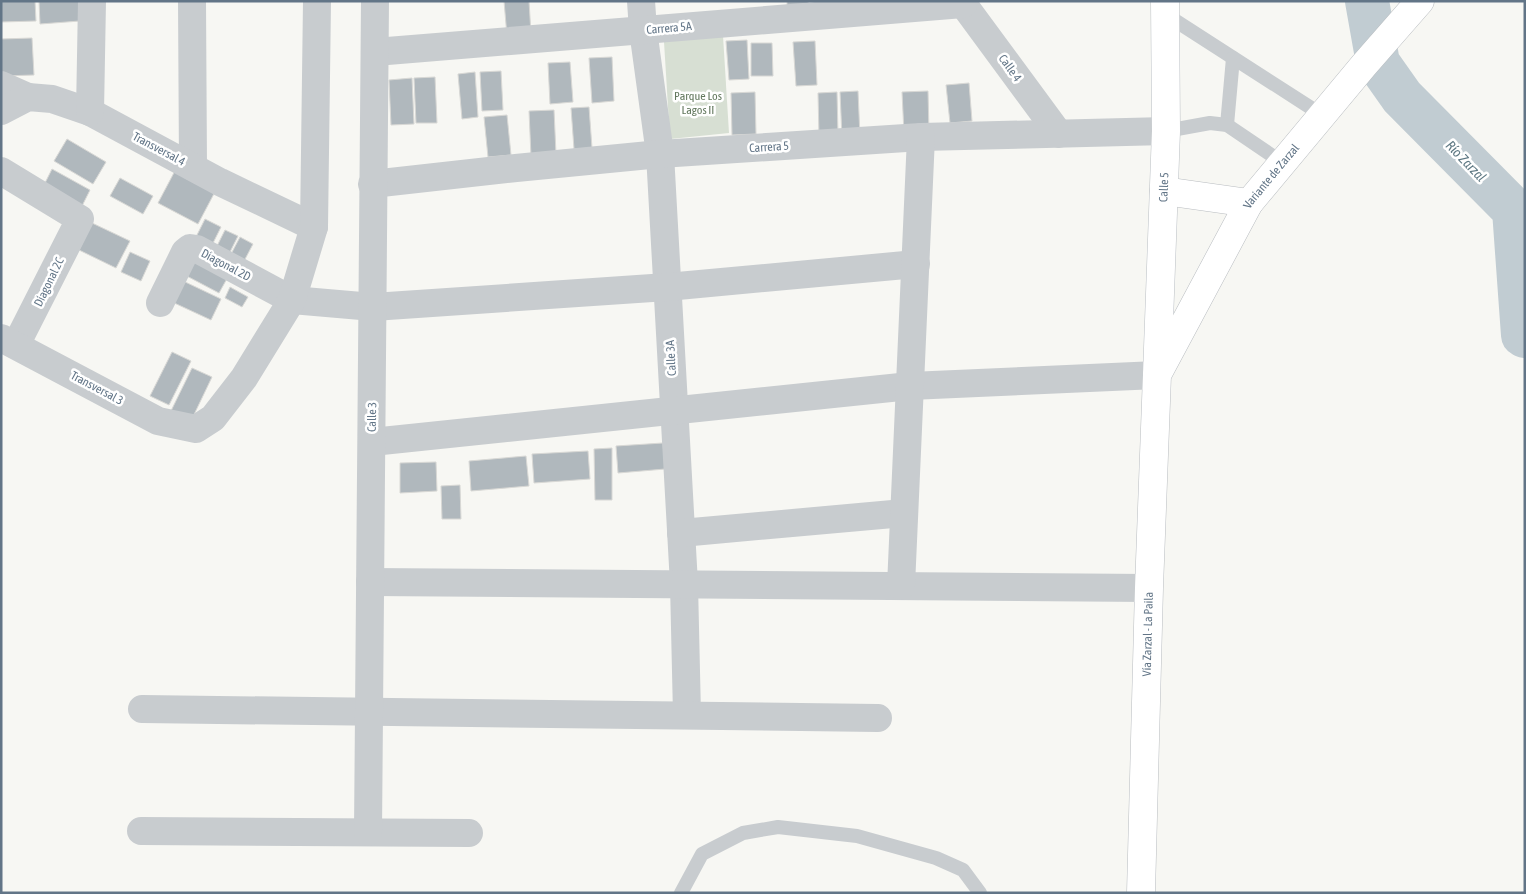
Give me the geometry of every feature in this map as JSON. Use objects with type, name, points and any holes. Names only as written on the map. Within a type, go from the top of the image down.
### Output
[{"type":"main road","name":"Variante de Zarzal","points":[[1157,375],[1249,203],[1420,1]]},
{"type":"main road","name":"Calle 5","points":[[1157,375],[1166,131],[1165,7]]},
{"type":"main road","points":[[1164,191],[1249,203]]},
{"type":"main road","name":"Vía Zarzal - La Paila","points":[[1141,893],[1157,375]]},
{"type":"street","points":[[90,112],[92,1]]},
{"type":"street","points":[[192,1],[193,166]]},
{"type":"street","points":[[317,1],[314,227],[292,300],[373,307],[667,288],[916,264]]},
{"type":"street","name":"Calle 3","points":[[368,832],[375,1]]},
{"type":"street","name":"Calle 3A","points":[[641,1],[643,30],[660,154],[684,584],[687,715]]},
{"type":"street","name":"Carrera 5A","points":[[375,52],[962,3]]},
{"type":"street","name":"Calle 4","points":[[962,3],[1059,134]]},
{"type":"street","name":"Transversal 4","points":[[1,84],[28,97],[52,100],[90,112],[220,182],[314,227]]},
{"type":"street","points":[[1,112],[28,97]]},
{"type":"street","name":"Carrera 5","points":[[372,184],[660,154],[921,137],[1166,131]]},
{"type":"street","points":[[901,586],[921,137]]},
{"type":"street","name":"Diagonal 2C","points":[[1,171],[80,219],[9,341]]},
{"type":"street","name":"Diagonal 2D","points":[[160,303],[185,252],[190,248],[197,249],[292,300]]},
{"type":"street","name":"Transversal 3","points":[[9,341],[158,421],[196,429],[213,418],[244,378],[292,300]]},
{"type":"street","points":[[372,442],[910,386],[1157,375]]},
{"type":"street","points":[[681,533],[904,513]]},
{"type":"street","points":[[370,582],[1149,588]]},
{"type":"street","points":[[142,708],[878,718]]},
{"type":"street","points":[[141,831],[469,833]]},
{"type":"lane","points":[[1165,7],[1233,58],[1322,116]]},
{"type":"lane","points":[[1227,125],[1233,58]]},
{"type":"lane","points":[[1166,131],[1210,123],[1227,125],[1283,162]]},
{"type":"lane","points":[[681,893],[702,854],[743,833],[778,828],[857,836],[936,858],[963,870],[980,893]]},
{"type":"green space","name":"Parque Los Lagos II","points":[[723,36],[729,133],[670,139],[664,42]]},
{"type":"building","points":[[1,1],[35,1],[36,21],[1,22]]},
{"type":"building","points":[[39,1],[79,1],[80,21],[40,24]]},
{"type":"building","points":[[504,1],[529,1],[531,34],[507,36]]},
{"type":"building","points":[[787,1],[808,1],[809,7],[787,8]]},
{"type":"building","points":[[32,38],[34,75],[1,76],[1,39]]},
{"type":"building","points":[[747,40],[749,79],[729,80],[726,41]]},
{"type":"building","points":[[815,41],[817,85],[796,86],[793,42]]},
{"type":"building","points":[[751,43],[772,43],[773,76],[751,76]]},
{"type":"building","points":[[612,57],[614,101],[592,103],[589,58]]},
{"type":"building","points":[[570,62],[573,102],[550,104],[548,63]]},
{"type":"building","points":[[501,71],[503,110],[482,111],[480,72]]},
{"type":"building","points":[[475,72],[478,117],[462,119],[458,74]]},
{"type":"building","points":[[435,77],[437,123],[416,123],[414,78]]},
{"type":"building","points":[[412,78],[414,124],[391,125],[389,80]]},
{"type":"building","points":[[969,83],[972,121],[950,123],[946,85]]},
{"type":"building","points":[[858,91],[860,137],[842,137],[840,92]]},
{"type":"building","points":[[928,91],[929,133],[904,133],[902,92]]},
{"type":"building","points":[[755,92],[756,134],[732,135],[731,93]]},
{"type":"building","points":[[837,92],[838,135],[819,136],[818,93]]},
{"type":"building","points":[[589,107],[592,148],[574,149],[571,108]]},
{"type":"building","points":[[554,110],[556,154],[531,156],[529,111]]},
{"type":"building","points":[[507,115],[511,155],[488,157],[484,117]]},
{"type":"building","points":[[67,139],[106,162],[93,184],[54,161]]},
{"type":"building","points":[[177,167],[217,188],[198,224],[158,203]]},
{"type":"building","points":[[52,169],[90,190],[80,210],[42,189]]},
{"type":"building","points":[[120,178],[153,196],[143,214],[110,196]]},
{"type":"building","points":[[205,219],[221,227],[212,245],[196,237]]},
{"type":"building","points":[[92,223],[130,241],[116,268],[79,250]]},
{"type":"building","points":[[225,230],[238,236],[228,256],[215,250]]},
{"type":"building","points":[[240,237],[253,244],[243,263],[230,256]]},
{"type":"building","points":[[130,252],[150,261],[141,281],[121,272]]},
{"type":"building","points":[[193,255],[229,275],[219,293],[183,274]]},
{"type":"building","points":[[181,280],[221,299],[211,320],[170,301]]},
{"type":"building","points":[[230,287],[248,297],[242,307],[225,298]]},
{"type":"building","points":[[172,352],[191,361],[169,405],[150,396]]},
{"type":"building","points":[[192,368],[212,377],[189,425],[169,415]]},
{"type":"building","points":[[663,443],[665,469],[618,473],[616,446]]},
{"type":"building","points":[[612,448],[612,500],[595,500],[594,449]]},
{"type":"building","points":[[588,451],[590,479],[534,483],[532,454]]},
{"type":"building","points":[[526,456],[529,486],[471,491],[469,461]]},
{"type":"building","points":[[436,462],[437,491],[400,493],[400,463]]},
{"type":"building","points":[[460,485],[461,519],[442,519],[441,486]]},
{"type":"waterway","name":"Río Zarzal","points":[[1367,1],[1378,63],[1402,97],[1514,210],[1523,335],[1525,336]]}]
